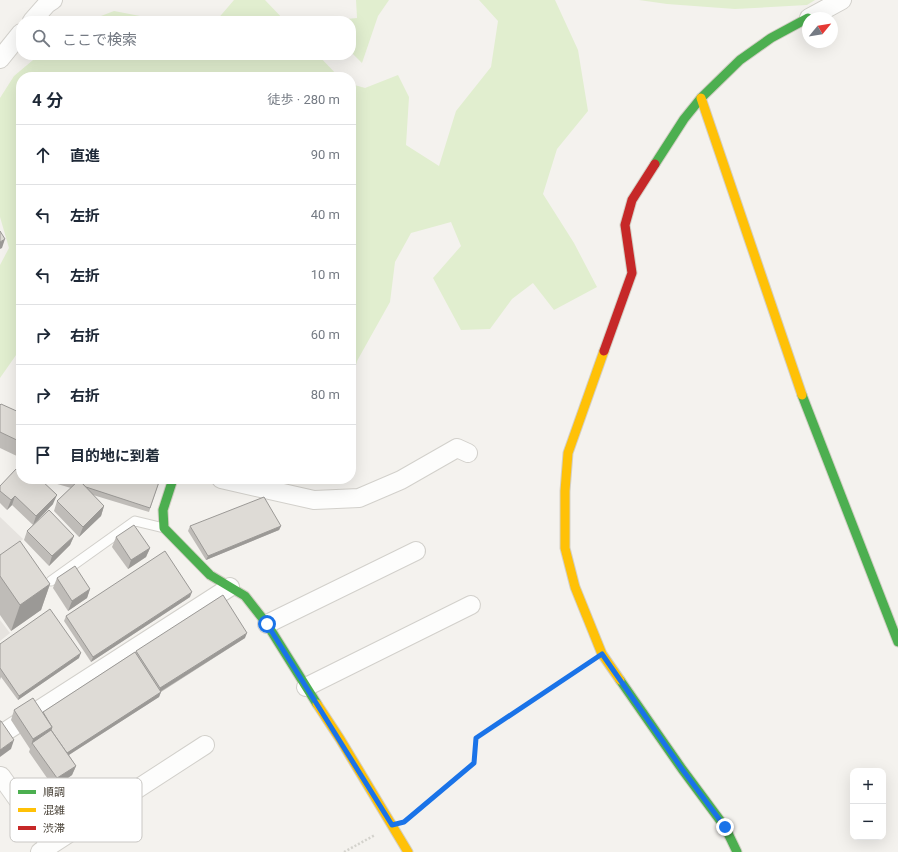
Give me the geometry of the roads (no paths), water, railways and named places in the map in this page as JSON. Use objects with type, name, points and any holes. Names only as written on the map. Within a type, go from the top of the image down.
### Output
[{"type":"street","points":[[36,16],[47,4],[53,0]]},
{"type":"street","points":[[819,12],[842,0]]},
{"type":"street","points":[[736,852],[725,827],[682,769],[602,654],[575,587],[565,548],[565,491],[568,453],[632,273],[625,225],[632,200],[684,119],[701,98],[740,60],[771,38],[802,21]]},
{"type":"street","points":[[0,60],[16,39]]},
{"type":"street","points":[[701,98],[795,377],[898,642]]},
{"type":"street","points":[[243,484],[314,500],[359,498],[401,480],[457,448],[468,452]]},
{"type":"street","points":[[171,484],[163,510],[164,528],[210,575],[245,596],[267,624],[340,739],[408,852]]},
{"type":"street","points":[[267,624],[416,551]]},
{"type":"street","points":[[0,734],[230,587]]},
{"type":"street","points":[[306,687],[472,605]]},
{"type":"street","points":[[142,785],[204,745]]},
{"type":"street","points":[[5,774],[10,783]]},
{"type":"street","points":[[45,848],[54,842]]},
{"type":"lane","points":[[51,581],[135,521],[164,528]]}]
